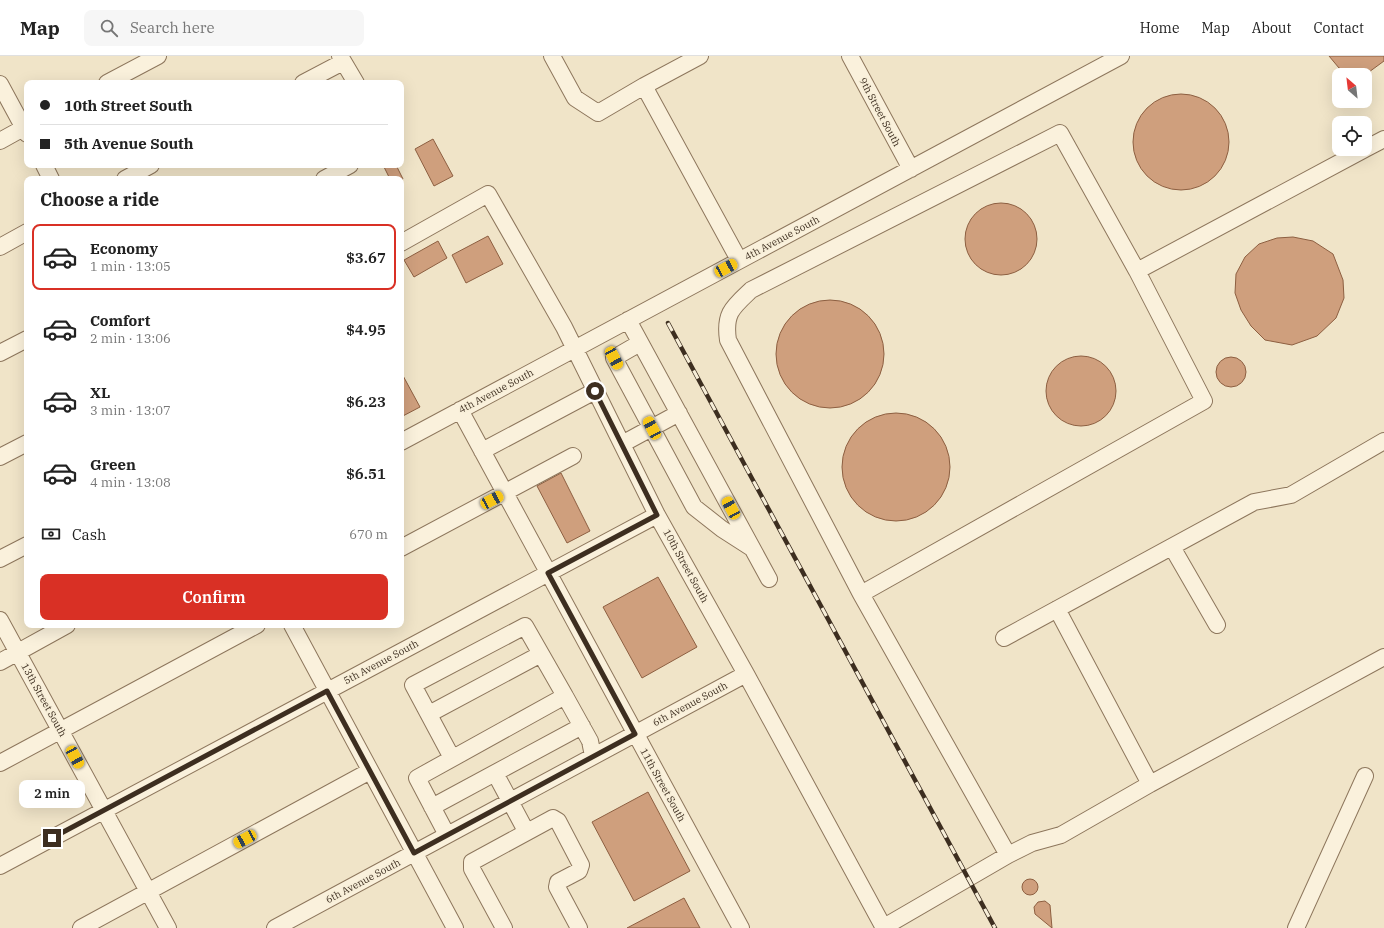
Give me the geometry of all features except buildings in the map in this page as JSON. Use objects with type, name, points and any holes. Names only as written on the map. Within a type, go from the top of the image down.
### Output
[{"type":"street","points":[[113,80],[158,56]]},
{"type":"street","points":[[552,56],[575,98],[598,113],[700,56]]},
{"type":"street","name":"9th Street South","points":[[850,56],[911,169]]},
{"type":"street","name":"4th Avenue South","points":[[404,440],[1121,56]]},
{"type":"street","points":[[308,80],[341,59],[354,80]]},
{"type":"street","points":[[0,84],[24,126]]},
{"type":"street","points":[[644,86],[739,260]]},
{"type":"street","points":[[0,141],[24,130]]},
{"type":"street","points":[[861,594],[1204,401],[1137,271],[1060,132],[751,290],[730,310],[727,330],[728,340],[861,594],[1008,855]]},
{"type":"street","points":[[1372,145],[1384,138]]},
{"type":"street","points":[[1137,271],[1352,156]]},
{"type":"street","points":[[131,176],[145,168]]},
{"type":"street","points":[[330,176],[344,168]]},
{"type":"street","name":"10th Street South","points":[[404,241],[488,194],[564,326],[657,515],[746,674],[884,928]]},
{"type":"street","points":[[0,247],[24,234]]},
{"type":"street","points":[[628,320],[769,579]]},
{"type":"street","points":[[0,353],[24,340]]},
{"type":"street","points":[[640,344],[614,358],[694,507],[722,529],[753,549]]},
{"type":"street","points":[[482,451],[595,391]]},
{"type":"street","name":"11th Street South","points":[[460,410],[741,928]]},
{"type":"street","points":[[622,444],[679,413]]},
{"type":"street","points":[[1004,638],[1254,502],[1291,495],[1384,441]]},
{"type":"street","points":[[0,457],[24,445]]},
{"type":"street","points":[[404,546],[573,456]]},
{"type":"street","name":"5th Avenue South","points":[[0,866],[657,515]]},
{"type":"street","points":[[0,559],[24,546]]},
{"type":"street","points":[[1172,547],[1217,625]]},
{"type":"street","points":[[1057,609],[1150,784]]},
{"type":"street","name":"13th Street South","points":[[0,620],[168,928]]},
{"type":"street","points":[[452,758],[413,685],[525,626],[590,741],[593,756]]},
{"type":"street","points":[[0,662],[62,628]]},
{"type":"street","points":[[0,762],[251,628]]},
{"type":"street","points":[[294,628],[455,928]]},
{"type":"street","points":[[429,714],[541,654]]},
{"type":"street","points":[[884,928],[1008,855],[1032,843],[1061,835],[1150,784],[1384,657]]},
{"type":"street","name":"6th Avenue South","points":[[274,928],[746,674]]},
{"type":"street","points":[[447,835],[417,778],[565,696]]},
{"type":"street","points":[[432,807],[582,726]]},
{"type":"street","points":[[81,928],[370,771]]},
{"type":"street","points":[[495,773],[526,831]]},
{"type":"street","points":[[1296,928],[1365,776]]},
{"type":"street","points":[[504,928],[471,865],[474,860],[551,818],[558,821],[581,865],[579,871],[558,882],[557,884],[557,887],[580,928]]},
{"type":"railway","points":[[668,323],[995,928]]},
{"type":"route","points":[[52,838],[327,691],[414,853],[635,734],[548,573],[657,515],[595,391]]}]
